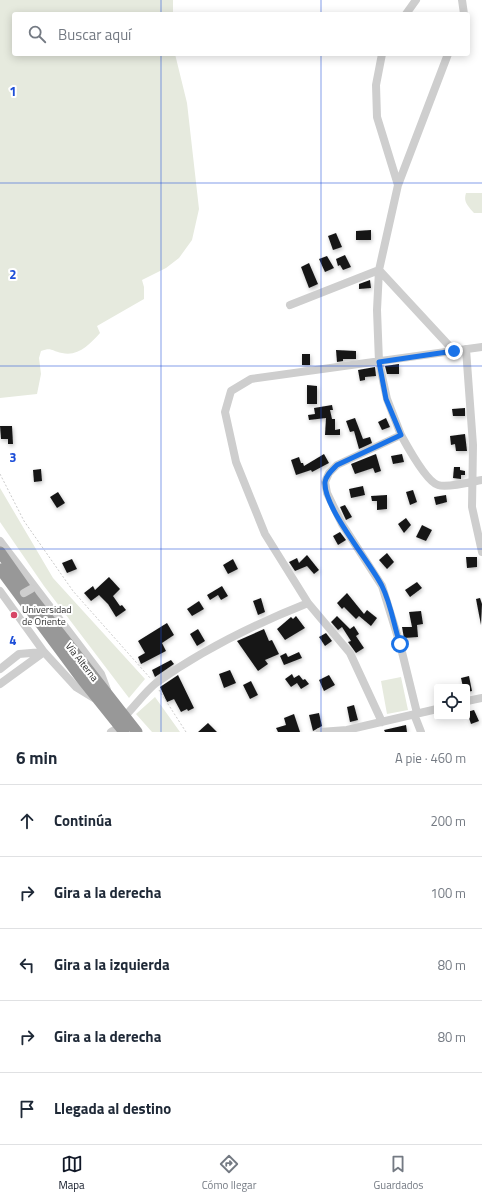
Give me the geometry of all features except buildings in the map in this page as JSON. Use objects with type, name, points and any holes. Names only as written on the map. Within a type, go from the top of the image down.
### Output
[{"type":"highway","name":"Vía Alterna","points":[[0,552],[106,700],[118,730]]},
{"type":"highway","name":"Vía Alterna","points":[[0,569],[106,700],[125,716],[137,732]]},
{"type":"street","points":[[407,12],[416,0]]},
{"type":"street","points":[[462,0],[464,12]]},
{"type":"street","points":[[382,56],[376,85],[377,117],[398,185]]},
{"type":"street","points":[[447,56],[398,185],[378,270],[377,310],[379,362],[386,399],[401,435],[416,461],[434,484],[442,486],[482,480]]},
{"type":"street","points":[[290,305],[378,270]]},
{"type":"street","points":[[378,270],[454,351]]},
{"type":"street","points":[[382,722],[350,653],[308,603],[265,534],[236,462],[225,412],[231,391],[251,379],[482,347]]},
{"type":"street","points":[[466,349],[473,445],[472,507],[482,552]]},
{"type":"street","points":[[401,435],[337,465],[329,472],[325,482],[327,494],[342,524],[382,586],[400,644],[415,714],[421,732]]},
{"type":"street","points":[[0,541],[26,592],[101,674],[106,700]]},
{"type":"street","points":[[0,591],[44,652],[76,687],[106,700]]},
{"type":"street","points":[[10,604],[26,592]]},
{"type":"street","points":[[125,716],[155,684],[219,645],[280,614],[308,603]]},
{"type":"street","points":[[0,669],[19,654],[44,652]]},
{"type":"street","points":[[0,684],[44,652]]},
{"type":"street","points":[[470,700],[482,698]]},
{"type":"street","points":[[320,732],[347,730],[434,710]]},
{"type":"path","points":[[0,474],[24,521],[73,591],[155,684],[186,732]]},
{"type":"shaded area","points":[[0,0],[173,0],[173,12],[12,12],[12,56],[175,56],[187,103],[199,209],[192,240],[179,258],[166,268],[142,280],[144,287],[144,299],[97,326],[100,333],[83,349],[68,354],[50,349],[41,351],[39,358],[41,374],[37,394],[0,398]]},
{"type":"shaded area","points":[[466,193],[482,193],[482,213],[474,213],[470,208],[465,199]]},
{"type":"shaded area","points":[[0,488],[53,578],[145,679],[129,698],[44,586],[0,522]]},
{"type":"shaded area","points":[[401,677],[408,710],[387,714],[381,681]]},
{"type":"shaded area","points":[[155,697],[180,732],[152,732],[136,714]]},
{"type":"place","name":"Universidad de Oriente","points":[[14,615]]},
{"type":"route","points":[[400,644],[382,586],[342,524],[327,494],[325,482],[329,472],[337,465],[401,435],[386,399],[379,362],[454,351]]}]
